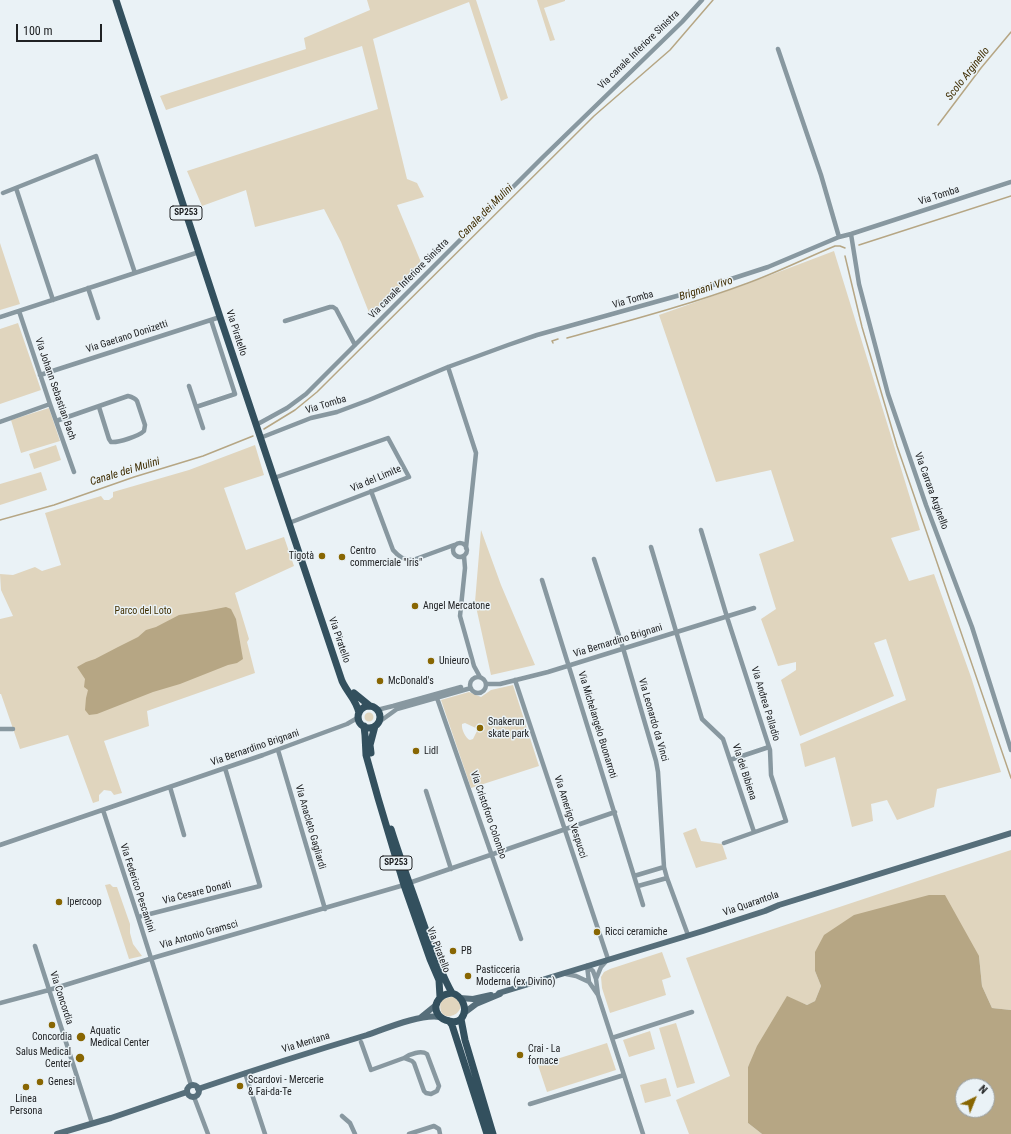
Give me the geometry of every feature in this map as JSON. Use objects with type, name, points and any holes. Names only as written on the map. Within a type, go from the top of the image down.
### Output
[{"type":"main road","name":"Via Piratello","points":[[116,0],[260,438],[339,672],[345,687],[358,706],[360,720],[365,734],[366,755],[391,844],[445,982],[452,994]]},
{"type":"main road","name":"Via Piratello","points":[[339,672],[350,690],[374,708],[380,715],[370,745],[371,755],[406,884],[430,959],[439,980],[440,997]]},
{"type":"main road","points":[[374,708],[364,708],[360,720],[369,728],[377,724]]},
{"type":"main road","name":"Via Quarantola","points":[[462,1016],[476,1004],[500,994],[499,993],[1011,833]]},
{"type":"main road","points":[[462,1016],[454,1022],[444,1020],[440,1017],[436,1009],[436,1005],[440,997],[445,994],[455,994],[460,998],[464,1007],[462,1016],[465,1040],[493,1134]]},
{"type":"main road","name":"Via Quarantola","points":[[460,998],[473,999],[500,994]]},
{"type":"main road","name":"Via Mentana","points":[[420,1019],[436,1005]]},
{"type":"main road","name":"Via Mentana","points":[[198,1089],[420,1019],[434,1016],[440,1017]]},
{"type":"main road","points":[[449,1021],[452,1025],[487,1134]]},
{"type":"main road","points":[[190,1085],[196,1086],[198,1089],[198,1094],[194,1097],[190,1097],[187,1092],[190,1085]]},
{"type":"main road","points":[[57,1134],[187,1092]]},
{"type":"street","name":"Via canale Inferiore Sinistra","points":[[256,425],[287,408],[306,394],[541,159],[682,22],[702,0]]},
{"type":"street","points":[[778,49],[821,175],[839,237]]},
{"type":"street","points":[[3,193],[96,156],[135,273]]},
{"type":"street","name":"Via Tomba","points":[[260,438],[311,418],[337,412],[448,367],[537,335],[691,292],[768,267],[839,237],[1011,182]]},
{"type":"street","points":[[16,188],[52,300]]},
{"type":"street","name":"Via Carrara Arginello","points":[[851,234],[859,284],[888,394],[926,504],[972,627],[1011,750]]},
{"type":"street","points":[[0,317],[199,252]]},
{"type":"street","points":[[88,288],[98,318]]},
{"type":"street","points":[[285,321],[333,307],[336,309],[355,345]]},
{"type":"street","name":"Via Johann Sebastian Bach","points":[[19,311],[74,472]]},
{"type":"street","name":"Via Gaetano Donizetti","points":[[40,375],[220,317]]},
{"type":"street","points":[[196,407],[234,394],[211,320]]},
{"type":"street","points":[[448,367],[476,453],[466,552],[464,556],[465,568],[460,616],[474,666],[486,684],[480,692],[475,692],[471,686],[474,666]]},
{"type":"street","points":[[189,386],[203,428]]},
{"type":"street","points":[[56,421],[128,396],[133,397],[137,402],[145,425],[144,431],[139,435],[116,442],[111,442],[99,407]]},
{"type":"street","points":[[0,422],[50,404]]},
{"type":"street","name":"Via del Limite","points":[[274,478],[388,438],[409,477],[289,522]]},
{"type":"street","points":[[372,491],[393,550],[400,557],[407,560],[413,560],[460,543],[468,532]]},
{"type":"street","name":"Via Andrea Palladio","points":[[701,530],[769,747],[771,774],[786,821],[724,843]]},
{"type":"street","points":[[460,543],[466,548]]},
{"type":"street","points":[[454,545],[452,550],[455,555],[460,557],[464,556]]},
{"type":"street","name":"Via dei Bibiena","points":[[651,547],[702,719],[723,739],[754,832]]},
{"type":"street","name":"Via Leonardo da Vinci","points":[[594,559],[623,648],[656,761],[664,867],[688,935]]},
{"type":"street","name":"Via Michelangelo Buonarroti","points":[[542,580],[570,665],[643,905]]},
{"type":"street","name":"Via Bernardino Brignani","points":[[486,684],[500,684],[570,665],[754,608]]},
{"type":"street","points":[[472,679],[480,677]]},
{"type":"street","name":"Via Amerigo Vespucci","points":[[515,680],[608,959]]},
{"type":"street","points":[[374,708],[394,706],[471,686]]},
{"type":"street","points":[[377,724],[397,710],[471,686]]},
{"type":"street","name":"Via Cristoforo Colombo","points":[[437,698],[522,939]]},
{"type":"street","name":"Via Bernardino Brignani","points":[[0,845],[278,750],[360,720]]},
{"type":"street","points":[[0,729],[13,729]]},
{"type":"street","points":[[730,760],[769,747]]},
{"type":"street","name":"Via Anacleto Gagliardi","points":[[278,750],[324,908]]},
{"type":"street","name":"Via Cesare Donati","points":[[138,917],[260,886],[225,768]]},
{"type":"street","points":[[170,787],[184,835]]},
{"type":"street","points":[[426,791],[451,869]]},
{"type":"street","name":"Via Federico Pescantini","points":[[102,810],[138,917],[190,1085]]},
{"type":"street","name":"Via Antonio Gramsci","points":[[0,1003],[49,990],[406,884],[615,812]]},
{"type":"street","points":[[634,876],[664,867]]},
{"type":"street","points":[[638,886],[667,878]]},
{"type":"street","name":"Via Concordia","points":[[35,946],[92,1123]]},
{"type":"street","points":[[596,979],[601,967],[608,959]]},
{"type":"street","points":[[587,966],[593,971],[596,979],[598,995],[643,1134]]},
{"type":"street","points":[[587,966],[589,982],[598,995]]},
{"type":"street","points":[[564,973],[576,976],[589,982]]},
{"type":"street","points":[[612,1038],[692,1012]]},
{"type":"street","points":[[361,1042],[371,1070],[407,1056],[421,1052],[427,1054],[439,1086],[437,1091],[432,1094],[424,1091],[414,1063],[404,1058]]},
{"type":"street","points":[[245,1073],[265,1134]]},
{"type":"street","points":[[530,1104],[624,1075]]},
{"type":"street","points":[[194,1097],[208,1134]]},
{"type":"street","points":[[342,1116],[350,1123],[353,1134]]},
{"type":"street","points":[[409,1134],[434,1126],[439,1129],[440,1134]]},
{"type":"green space","points":[[367,0],[476,0],[508,98],[501,101],[469,2],[373,39],[407,179],[417,183],[424,197],[397,205],[423,267],[370,315],[341,242],[324,209],[255,227],[246,190],[202,206],[187,171],[378,109],[362,46],[166,110],[160,96],[306,49],[304,38],[370,10]]},
{"type":"green space","points":[[537,0],[565,0],[544,8],[555,40],[550,41]]},
{"type":"green space","points":[[0,243],[20,304],[0,310]]},
{"type":"green space","points":[[834,251],[920,530],[891,538],[909,581],[934,574],[971,677],[1001,772],[937,789],[934,807],[897,820],[887,800],[871,804],[873,821],[852,827],[835,757],[805,767],[800,744],[906,700],[886,639],[874,643],[894,696],[800,736],[781,680],[796,670],[796,662],[778,666],[761,619],[776,609],[759,554],[794,541],[771,470],[716,482],[659,315]]},
{"type":"green space","points":[[18,323],[41,390],[0,404],[0,329]]},
{"type":"green space","points":[[49,408],[60,441],[21,453],[11,420]]},
{"type":"green space","points":[[56,445],[61,460],[34,469],[29,454]]},
{"type":"green space","name":"Parco del Loto","points":[[255,445],[264,475],[224,488],[246,550],[284,537],[294,566],[235,593],[249,639],[247,642],[255,673],[147,711],[149,726],[104,741],[122,793],[114,795],[111,791],[104,790],[99,795],[99,801],[93,803],[68,735],[20,749],[0,694],[0,619],[13,616],[1,590],[0,574],[13,575],[35,567],[42,571],[61,565],[45,513],[101,496],[104,500],[109,500],[113,497],[113,492],[189,470]]},
{"type":"green space","points":[[41,472],[47,490],[0,505],[0,484]]},
{"type":"green space","points":[[481,530],[501,585],[535,665],[491,675],[475,602]]},
{"type":"green space","points":[[513,685],[539,766],[471,788],[441,700],[469,692],[481,697],[491,690]],"holes":[[[465,723],[478,729],[473,739],[470,740],[464,734],[462,724]]]},
{"type":"green space","points":[[369,712],[374,717],[369,722],[364,717]]},
{"type":"green space","points":[[696,828],[701,841],[722,844],[727,859],[696,868],[683,833]]},
{"type":"green space","points":[[1011,850],[1011,1010],[992,1008],[982,986],[979,956],[815,971],[821,986],[815,1001],[807,1005],[787,997],[748,1067],[748,1123],[762,1134],[689,1134],[676,1100],[730,1076],[686,958]]},
{"type":"green space","points":[[110,884],[113,887],[117,887],[130,924],[130,933],[133,944],[142,956],[129,959],[105,885]]},
{"type":"green space","points":[[662,952],[671,977],[662,980],[666,995],[610,1013],[602,988],[601,977],[604,972]]},
{"type":"green space","points":[[454,996],[460,1003],[460,1008],[455,1015],[446,1016],[442,1013],[440,1008],[441,1000]]},
{"type":"green space","points":[[676,1023],[695,1083],[677,1088],[659,1028]]},
{"type":"green space","points":[[650,1031],[655,1049],[629,1057],[623,1040]]},
{"type":"green space","points":[[607,1043],[616,1070],[547,1092],[538,1065]]},
{"type":"green space","points":[[666,1078],[671,1096],[645,1103],[640,1085]]},
{"type":"shaded area","points":[[226,607],[231,609],[236,619],[243,659],[237,663],[228,665],[180,684],[153,692],[97,714],[89,715],[85,710],[88,690],[84,687],[85,679],[77,667],[138,637],[146,630],[156,627],[179,615]]},
{"type":"shaded area","points":[[929,895],[945,895],[979,956],[982,986],[992,1008],[1011,1010],[1011,1134],[762,1134],[748,1123],[748,1067],[757,1046],[787,996],[807,1005],[815,1001],[821,986],[815,971],[815,952],[824,935],[854,915]]},
{"type":"waterway","name":"Canale dei Mulini","points":[[264,429],[295,410],[317,392],[594,116],[670,50],[713,0]]},
{"type":"waterway","name":"Scolo Arginello","points":[[938,125],[981,68],[1011,32]]},
{"type":"waterway","points":[[859,245],[1011,196]]},
{"type":"waterway","name":"Brignani Vivo","points":[[567,338],[726,291],[835,246],[845,248]]},
{"type":"waterway","points":[[845,256],[862,327],[897,446],[1011,778]]},
{"type":"waterway","name":"Brignani Vivo","points":[[553,343],[552,341],[558,339]]},
{"type":"waterway","name":"Canale dei Mulini","points":[[0,520],[54,505],[134,477],[203,456],[253,436]]},
{"type":"place","name":"Tigotà","points":[[322,556]]},
{"type":"place","name":"Centro commerciale \"Iris\"","points":[[342,557]]},
{"type":"place","name":"Angel Mercatone","points":[[415,606]]},
{"type":"place","name":"Unieuro","points":[[431,661]]},
{"type":"place","name":"McDonald's","points":[[380,681]]},
{"type":"place","name":"Snakerun skate park","points":[[480,728]]},
{"type":"place","name":"Lidl","points":[[416,751]]},
{"type":"place","name":"Ipercoop","points":[[59,902]]},
{"type":"place","name":"Ricci ceramiche","points":[[597,932]]},
{"type":"place","name":"PB","points":[[453,951]]},
{"type":"place","name":"Pasticceria Moderna (ex Divino)","points":[[468,976]]},
{"type":"place","name":"Concordia","points":[[52,1025]]},
{"type":"place","name":"Aquatic Medical Center","points":[[81,1037]]},
{"type":"place","name":"Crai - La fornace","points":[[520,1055]]},
{"type":"place","name":"Salus Medical Center","points":[[80,1058]]},
{"type":"place","name":"Genesi","points":[[40,1082]]},
{"type":"place","name":"Scardovi - Mercerie & Fai-da-Te","points":[[240,1086]]},
{"type":"place","name":"Linea Persona","points":[[26,1087]]}]
